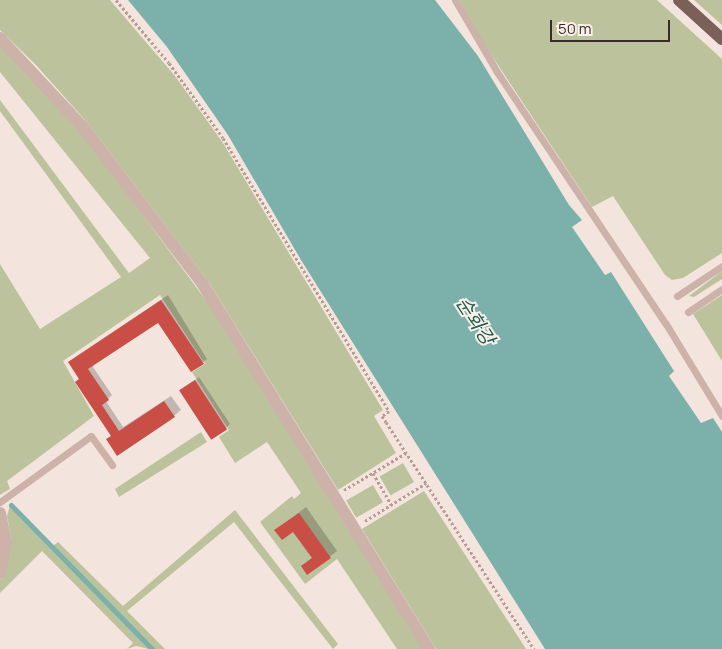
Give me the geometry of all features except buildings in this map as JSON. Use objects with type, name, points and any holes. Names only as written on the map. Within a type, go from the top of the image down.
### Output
[{"type":"main road","points":[[679,0],[722,39]]},
{"type":"street","points":[[0,38],[71,112],[202,283],[429,649]]},
{"type":"street","points":[[0,513],[6,543],[0,572]]},
{"type":"lane","points":[[455,0],[497,72],[666,324],[722,416]]},
{"type":"lane","points":[[677,296],[722,266]]},
{"type":"lane","points":[[688,312],[722,290]]},
{"type":"lane","points":[[0,502],[91,436],[112,465]]},
{"type":"path","points":[[116,0],[169,63],[224,138],[389,411],[382,416],[534,649]]},
{"type":"path","points":[[334,496],[406,453]]},
{"type":"path","points":[[373,473],[391,504]]},
{"type":"path","points":[[354,527],[426,483]]},
{"type":"green space","points":[[0,0],[110,0],[175,76],[223,143],[383,410],[374,416],[396,453],[338,490],[208,281],[85,120],[36,65],[0,30]]},
{"type":"green space","points":[[459,0],[657,0],[722,59],[722,253],[683,278],[672,280],[665,275],[613,196],[592,207],[482,41]]},
{"type":"green space","points":[[694,0],[722,0],[722,25]]},
{"type":"green space","points":[[0,44],[84,136],[231,334],[423,649],[397,649],[337,559],[305,584],[260,522],[292,496],[294,499],[301,493],[267,442],[235,463],[219,437],[229,430],[192,372],[205,364],[160,295],[63,361],[94,416],[7,481],[10,489],[0,495],[0,264],[40,329],[121,277],[0,111],[0,100],[129,273],[150,258],[0,72]]},
{"type":"green space","points":[[722,271],[722,279],[694,297],[689,296]]},
{"type":"green space","points":[[722,295],[722,361],[693,314]]},
{"type":"green space","points":[[201,432],[207,442],[119,497],[115,489]]},
{"type":"green space","points":[[403,463],[414,482],[391,496],[380,476]]},
{"type":"green space","points":[[373,485],[383,502],[356,518],[346,501]]},
{"type":"green space","points":[[424,491],[526,649],[436,649],[362,529]]},
{"type":"green space","points":[[10,505],[149,649],[136,646],[127,649],[133,643],[42,551],[0,593],[0,579],[5,571],[11,539],[7,516]]},
{"type":"green space","points":[[235,510],[338,644],[333,649],[234,522],[127,611],[165,649],[155,649],[53,546],[58,542],[123,606]]},
{"type":"water","name":"순화강","points":[[128,0],[435,0],[478,56],[569,205],[582,220],[572,227],[605,275],[611,272],[674,371],[669,376],[701,423],[713,418],[722,432],[722,649],[545,649],[301,260],[228,135],[167,47]]},
{"type":"waterway","points":[[11,505],[152,649]]}]
